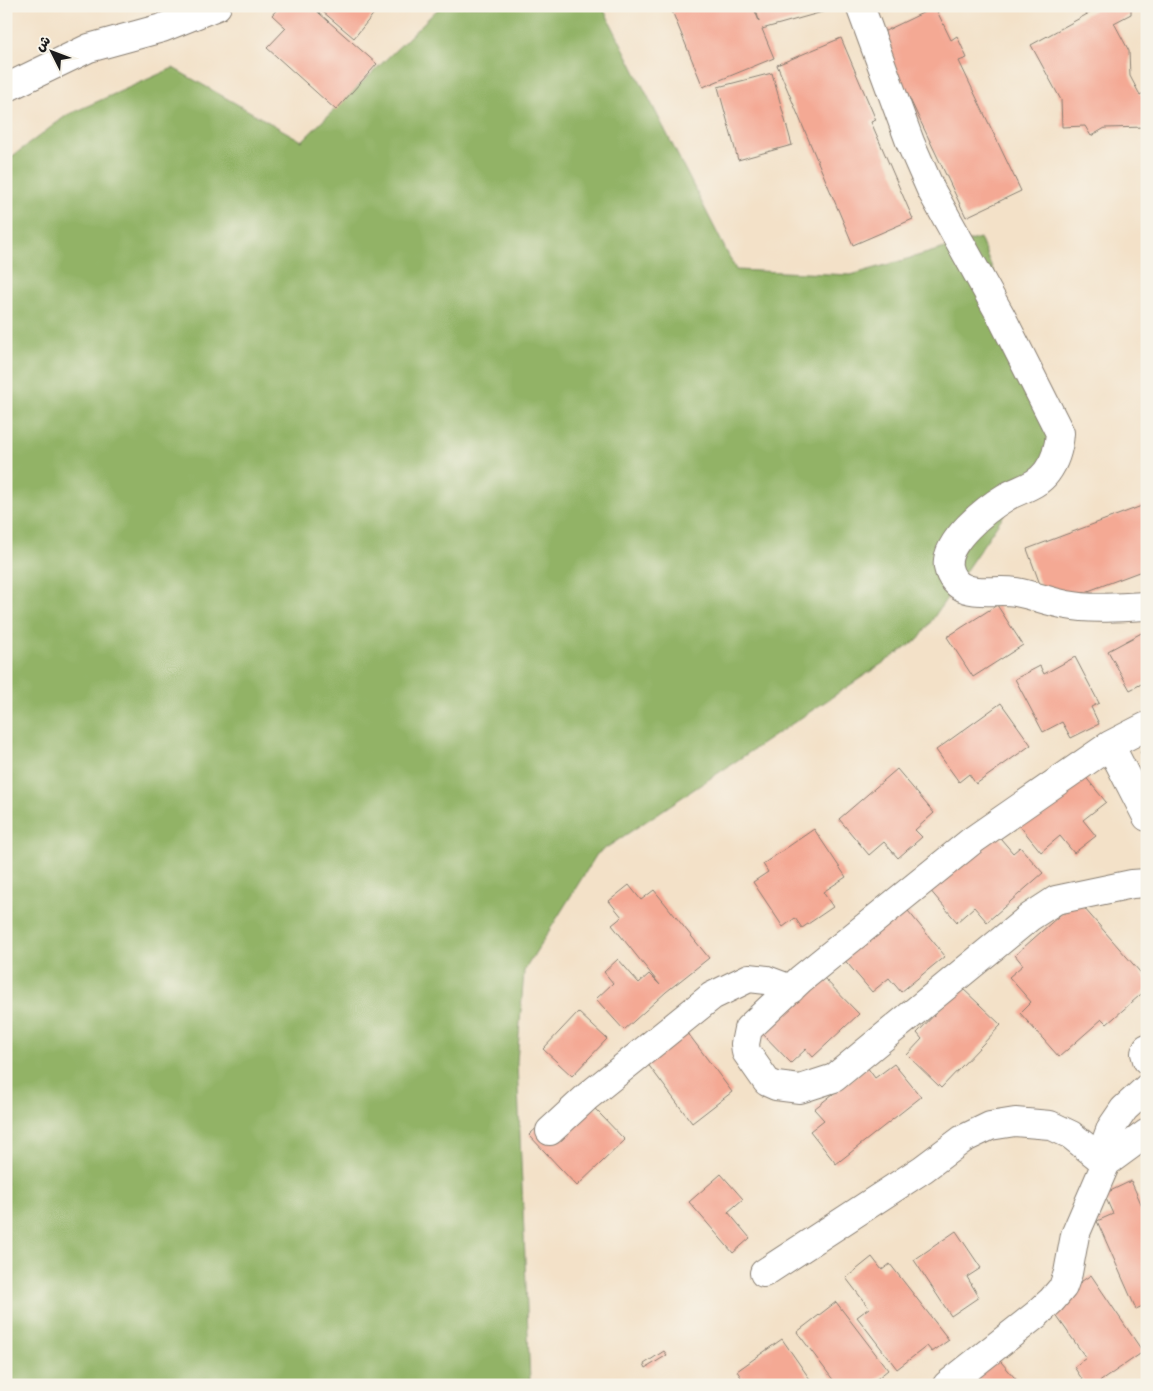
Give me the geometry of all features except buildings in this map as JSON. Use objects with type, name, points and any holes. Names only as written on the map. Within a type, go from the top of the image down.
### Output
[{"type":"street","points":[[6,88],[89,48],[162,17],[217,6]]},
{"type":"street","points":[[860,6],[910,142],[931,190],[1001,316],[1060,433],[1058,450],[1047,472],[1034,484],[994,505],[964,532],[951,547],[947,561],[949,573],[955,582],[967,589],[1014,592],[1068,606],[1095,608],[1147,606]]},
{"type":"street","points":[[1147,726],[1110,745],[972,840],[790,989],[748,1029],[745,1044],[746,1052],[766,1082],[776,1086],[800,1089],[834,1078],[1030,917],[1056,900],[1132,884],[1147,883]]},
{"type":"street","points":[[1110,745],[1147,817]]},
{"type":"street","points":[[550,1131],[588,1096],[712,996],[750,978],[767,980],[790,989]]},
{"type":"street","points":[[1147,1048],[1147,1060]]},
{"type":"street","points":[[947,1385],[1037,1314],[1063,1287],[1068,1273],[1075,1235],[1106,1163],[1105,1144],[1110,1128],[1124,1109],[1147,1088]]},
{"type":"street","points":[[764,1273],[923,1169],[963,1139],[990,1126],[1015,1122],[1050,1125],[1071,1135],[1106,1163]]},
{"type":"street","points":[[1106,1163],[1147,1133]]},
{"type":"green space","points":[[441,6],[602,6],[736,270],[851,275],[980,238],[1059,434],[919,639],[597,854],[524,971],[517,1062],[530,1382],[520,1385],[6,1385],[6,161],[67,115],[173,68],[302,141]]}]
